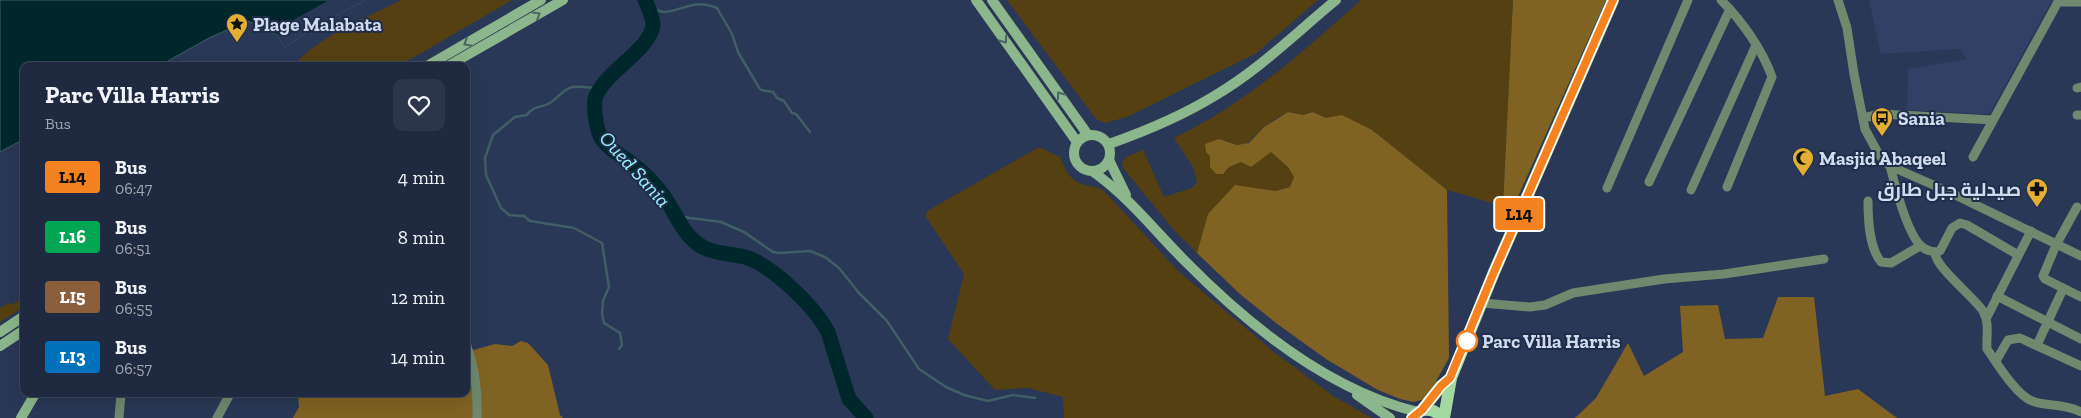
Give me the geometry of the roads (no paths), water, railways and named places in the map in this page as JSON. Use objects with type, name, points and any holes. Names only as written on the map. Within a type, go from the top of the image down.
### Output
[{"type":"main road","points":[[1443,418],[1450,378],[1613,0]]},
{"type":"main road","points":[[1418,413],[1450,378]]},
{"type":"main road","points":[[1418,413],[1435,411],[1443,418]]},
{"type":"street","points":[[434,62],[541,0]]},
{"type":"street","points":[[455,62],[563,0]]},
{"type":"street","points":[[976,0],[1077,142]]},
{"type":"street","points":[[992,0],[1088,135]]},
{"type":"street","points":[[1109,144],[1168,121],[1218,94],[1251,72],[1336,0]]},
{"type":"street","points":[[1607,188],[1688,0]]},
{"type":"street","points":[[1722,0],[1756,45],[1772,79],[1727,187]]},
{"type":"street","points":[[1838,0],[1847,28],[1865,129],[1873,145],[1890,166],[1898,198],[1920,246],[1940,252],[1952,228],[1960,223],[2018,255]]},
{"type":"street","points":[[1972,157],[2059,1],[2081,2]]},
{"type":"street","points":[[1649,182],[1730,9]]},
{"type":"street","points":[[1691,190],[1756,45]]},
{"type":"street","points":[[1863,118],[1880,114],[1993,120]]},
{"type":"street","points":[[1129,200],[1109,160],[1109,144],[1101,136],[1088,135],[1077,142],[1074,150],[1077,163],[1083,169],[1092,171],[1129,200],[1186,262],[1242,313],[1316,368],[1379,401],[1418,413]]},
{"type":"street","points":[[1092,171],[1100,169],[1109,160]]},
{"type":"street","points":[[1890,166],[1947,190],[2081,256]]},
{"type":"street","points":[[1868,201],[1873,247],[1876,256],[1881,262],[1891,262],[1920,246]]},
{"type":"street","points":[[2077,207],[2056,245],[2043,276],[2044,279],[2081,298]]},
{"type":"street","points":[[1986,317],[2031,231]]},
{"type":"street","points":[[1935,252],[1935,257],[1946,271],[1980,306],[1986,317],[1989,334],[1987,349],[2010,382],[2032,401],[2072,407],[2081,412]]},
{"type":"street","points":[[1482,303],[1530,307],[1545,305],[1574,294],[1592,290],[1664,279],[1724,274],[1824,259]]},
{"type":"street","points":[[2037,345],[2063,289]]},
{"type":"street","points":[[1997,296],[2081,339]]},
{"type":"street","points":[[0,332],[20,319]]},
{"type":"street","points":[[0,346],[20,333]]},
{"type":"street","points":[[1996,362],[2008,340],[2020,338],[2081,366]]},
{"type":"street","points":[[470,355],[476,386],[477,418]]},
{"type":"street","points":[[1348,386],[1370,405],[1390,418]]},
{"type":"street","points":[[21,418],[32,397]]},
{"type":"street","points":[[119,418],[121,397]]},
{"type":"street","points":[[217,418],[228,397]]},
{"type":"waterway","name":"Oued Sania","points":[[645,0],[653,22],[650,35],[644,44],[607,80],[595,99],[596,120],[600,136],[609,147],[646,175],[667,201],[687,234],[698,244],[714,251],[756,261],[780,278],[803,299],[828,332],[849,399],[866,418]]},
{"type":"waterway","points":[[646,2],[658,11],[664,12],[696,4],[717,8],[732,34],[738,52],[758,86],[761,90],[773,92],[777,98],[784,101],[792,113],[796,114],[810,132]]},
{"type":"waterway","points":[[607,80],[590,88],[570,88],[547,105],[535,108],[527,115],[515,117],[493,135],[485,158],[486,175],[501,208],[509,215],[524,216],[530,221],[574,228],[602,243],[609,287],[603,301],[602,314],[604,323],[620,333],[622,345],[619,349]]},
{"type":"waterway","points":[[675,216],[721,222],[744,232],[773,252],[810,251],[825,257],[839,268],[859,293],[887,321],[919,369],[946,387],[964,395],[988,401],[1013,395],[1035,398]]},
{"type":"place","name":"Plage Malabata","points":[[237,43]]},
{"type":"place","name":"Sania","points":[[1882,137]]},
{"type":"place","name":"Masjid Abaqeel","points":[[1803,177]]},
{"type":"place","name":"صيدلية جبل طارق","points":[[2037,208]]},
{"type":"place","name":"Parc Villa Harris","points":[[1467,341]]}]
